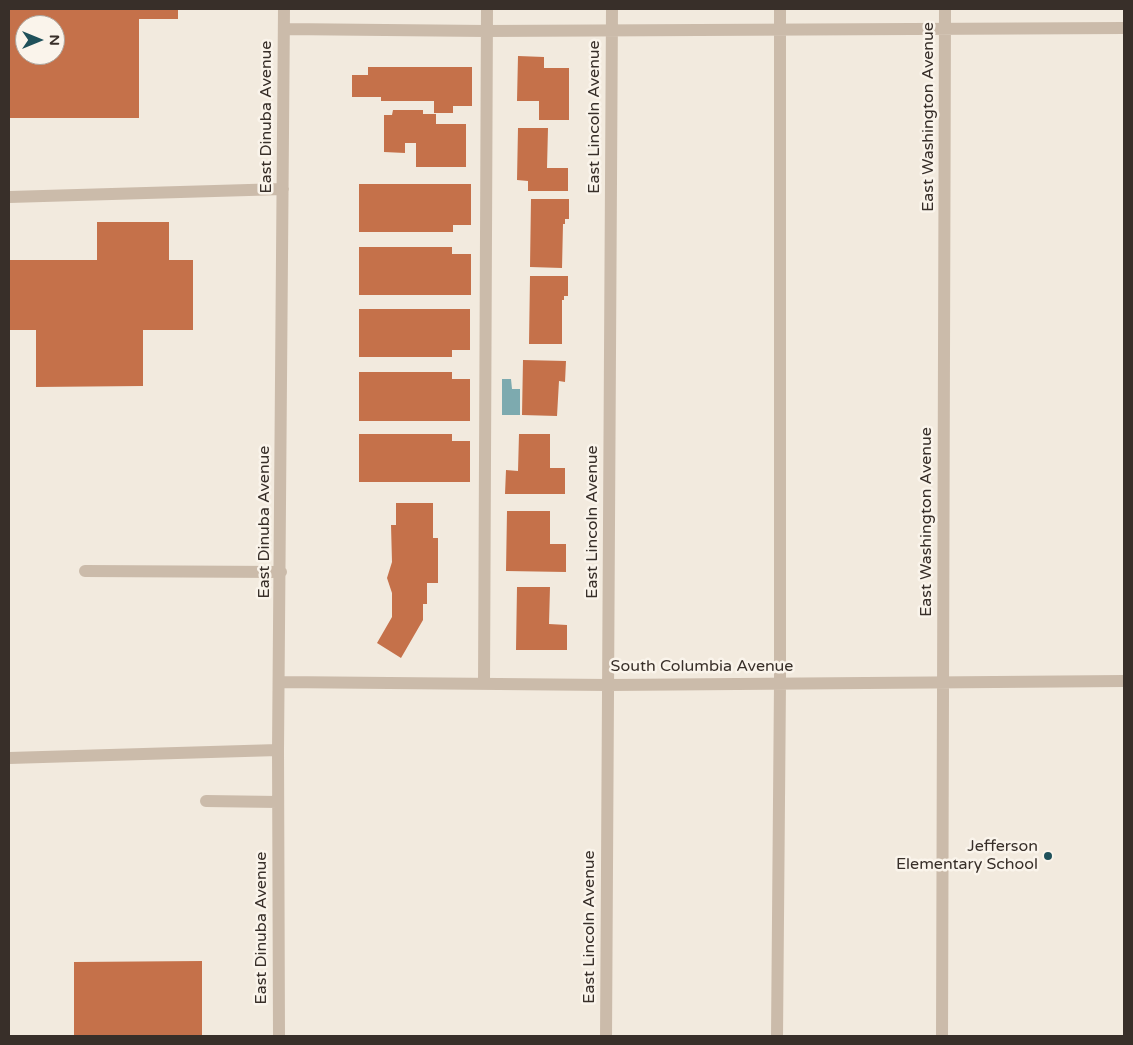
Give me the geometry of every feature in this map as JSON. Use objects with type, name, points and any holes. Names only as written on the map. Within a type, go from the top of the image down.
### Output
[{"type":"street","name":"East Dinuba Avenue","points":[[279,1036],[278,750],[281,572],[284,9]]},
{"type":"street","points":[[484,683],[486,9]]},
{"type":"street","name":"East Lincoln Avenue","points":[[606,1036],[612,9]]},
{"type":"street","points":[[777,1036],[780,683],[780,9]]},
{"type":"street","name":"East Washington Avenue","points":[[942,1036],[946,9]]},
{"type":"street","points":[[284,29],[486,31],[1124,28]]},
{"type":"street","points":[[9,197],[283,189]]},
{"type":"street","points":[[85,571],[281,572]]},
{"type":"street","name":"South Columbia Avenue","points":[[280,682],[608,685],[1124,681]]},
{"type":"street","points":[[9,758],[278,750]]},
{"type":"street","points":[[206,801],[278,802]]},
{"type":"water","points":[[502,379],[511,379],[512,389],[520,389],[520,415],[502,415]]},
{"type":"building","points":[[9,9],[178,9],[178,19],[139,19],[139,118],[9,118]]},
{"type":"building","points":[[518,56],[544,57],[544,68],[569,68],[569,120],[539,120],[539,101],[517,101]]},
{"type":"building","points":[[368,67],[472,67],[472,106],[453,106],[453,113],[434,113],[434,101],[381,101],[381,97],[352,97],[352,75],[368,75]]},
{"type":"building","points":[[393,110],[423,110],[423,114],[436,114],[436,124],[466,124],[466,167],[416,167],[416,143],[405,143],[405,153],[384,152],[384,115],[392,115]]},
{"type":"building","points":[[518,128],[548,128],[547,168],[568,168],[568,191],[528,191],[528,181],[517,180]]},
{"type":"building","points":[[359,184],[471,184],[471,225],[453,225],[453,232],[359,232]]},
{"type":"building","points":[[531,199],[569,199],[569,219],[565,219],[565,224],[563,224],[562,268],[530,267]]},
{"type":"building","points":[[97,222],[169,222],[169,260],[193,260],[193,330],[143,330],[143,386],[36,387],[36,330],[9,330],[9,260],[97,260]]},
{"type":"building","points":[[359,247],[452,247],[452,254],[471,254],[471,295],[359,295]]},
{"type":"building","points":[[530,276],[568,276],[568,296],[564,296],[564,300],[562,300],[562,344],[529,344]]},
{"type":"building","points":[[359,309],[470,309],[470,350],[452,350],[452,357],[359,357]]},
{"type":"building","points":[[523,360],[566,361],[565,382],[559,381],[557,416],[522,415]]},
{"type":"building","points":[[359,372],[452,372],[452,379],[470,379],[470,421],[359,421]]},
{"type":"building","points":[[359,434],[452,434],[452,441],[470,441],[470,482],[359,482]]},
{"type":"building","points":[[519,434],[550,434],[550,468],[565,468],[565,494],[505,494],[506,470],[518,471]]},
{"type":"building","points":[[396,503],[433,503],[433,538],[438,538],[438,583],[427,583],[427,604],[423,604],[423,620],[401,658],[377,643],[392,617],[392,593],[387,578],[392,562],[391,525],[396,525]]},
{"type":"building","points":[[507,511],[550,511],[550,544],[566,544],[566,572],[506,571]]},
{"type":"building","points":[[517,587],[550,587],[549,624],[567,625],[567,650],[516,650]]},
{"type":"building","points":[[202,961],[202,1036],[74,1036],[74,962]]},
{"type":"place","name":"Jefferson Elementary School","points":[[1048,856]]}]
